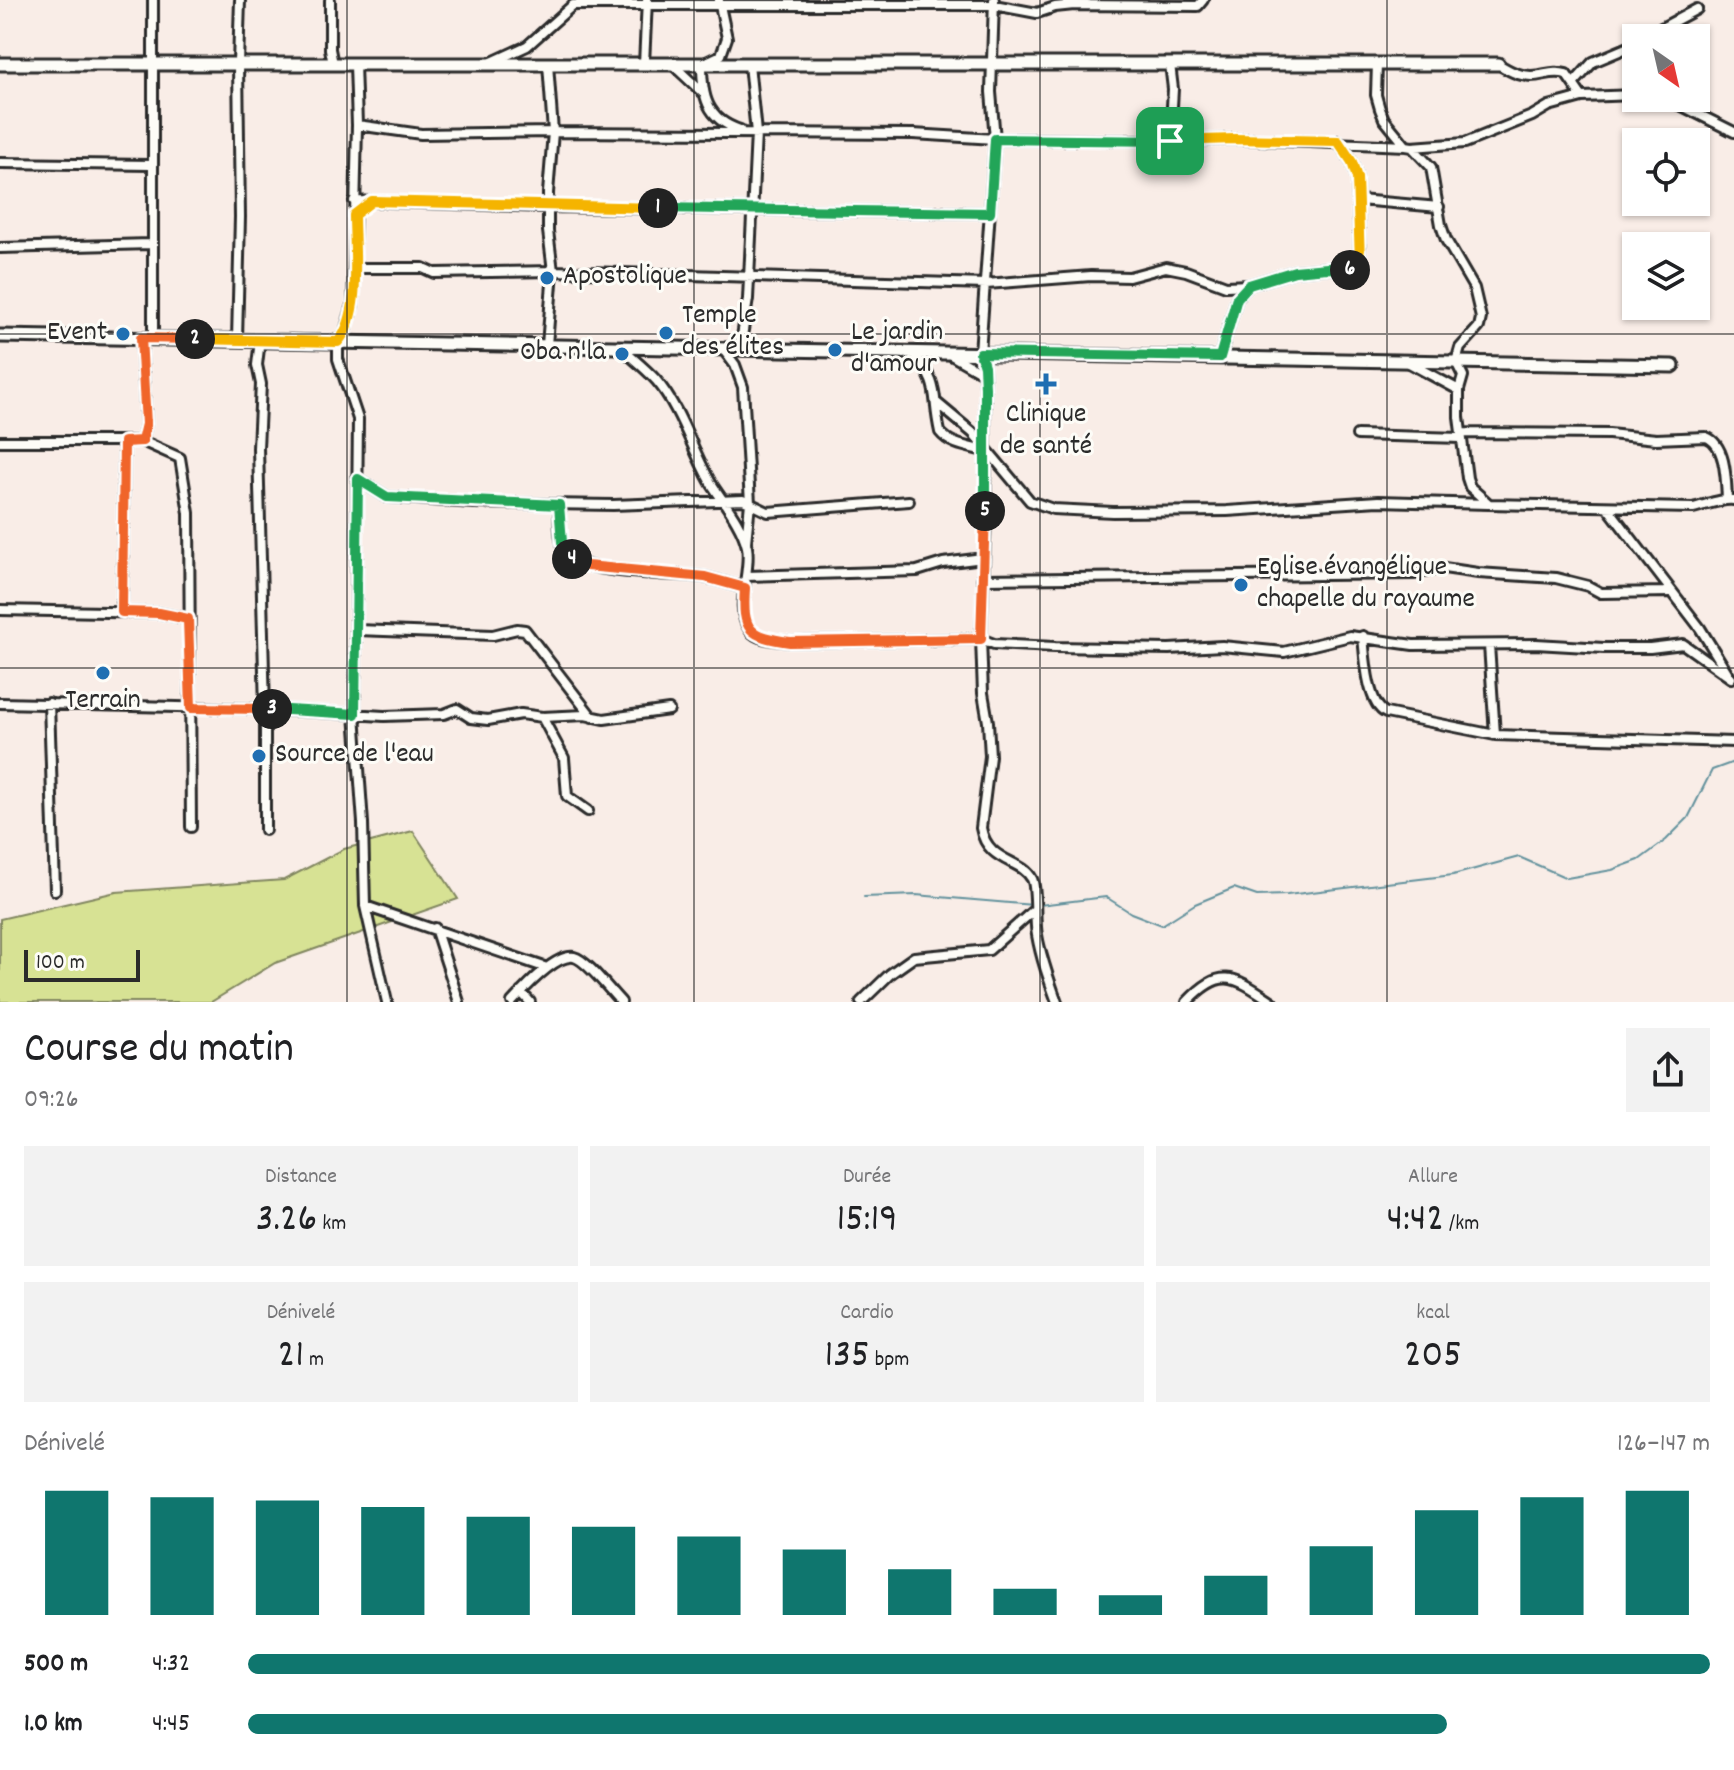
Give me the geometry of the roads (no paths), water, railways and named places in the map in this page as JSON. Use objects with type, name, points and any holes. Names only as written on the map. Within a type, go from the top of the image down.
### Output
[{"type":"street","points":[[142,441],[146,424],[151,244],[153,0]]},
{"type":"street","points":[[237,340],[240,0]]},
{"type":"street","points":[[330,0],[333,64]]},
{"type":"street","points":[[488,64],[527,46],[568,6],[719,2],[994,2],[1037,13],[1074,5],[1198,6],[1203,0]]},
{"type":"street","points":[[702,64],[721,55],[726,44],[726,24],[719,2]]},
{"type":"street","points":[[994,2],[991,64],[995,139],[980,353],[984,374],[981,639],[990,756],[982,808],[983,838],[1005,861],[1028,874],[1034,882],[1034,910],[1045,970],[1057,1002]]},
{"type":"street","points":[[644,64],[647,3]]},
{"type":"street","points":[[1669,24],[1697,9]]},
{"type":"street","points":[[519,64],[527,46]]},
{"type":"street","points":[[1574,83],[1593,62],[1622,50]]},
{"type":"street","points":[[0,64],[1498,64],[1525,75],[1566,74],[1582,97]]},
{"type":"street","points":[[355,64],[357,125],[353,305],[344,335],[338,342],[340,369],[353,398],[358,419],[355,714],[365,906],[387,1002]]},
{"type":"street","points":[[547,345],[553,271],[548,207],[553,132],[548,64]]},
{"type":"street","points":[[672,64],[702,92],[709,108],[730,127],[751,133]]},
{"type":"street","points":[[702,64],[702,92]]},
{"type":"street","points":[[740,349],[746,325],[753,209],[749,64]]},
{"type":"street","points":[[1170,64],[1173,89],[1170,141]]},
{"type":"street","points":[[1377,64],[1376,95],[1384,119],[1431,167],[1446,240],[1474,288],[1481,318],[1477,332],[1460,348],[1456,362],[1463,376],[1459,390],[1461,436],[1470,487],[1489,504]]},
{"type":"street","points":[[357,125],[421,134],[913,134],[995,139],[1338,141],[1409,147],[1465,143],[1549,106],[1582,97],[1622,96]]},
{"type":"street","points":[[1694,112],[1734,132]]},
{"type":"street","points":[[354,268],[423,268],[434,273],[553,271],[750,275],[986,284],[1091,276],[1129,277],[1166,267],[1226,286],[1249,285],[1295,271],[1355,268],[1360,261],[1355,169],[1338,141]]},
{"type":"street","points":[[0,163],[151,165]]},
{"type":"street","points":[[1359,200],[1439,207]]},
{"type":"street","points":[[354,201],[990,213]]},
{"type":"street","points":[[354,215],[372,201]]},
{"type":"street","points":[[0,248],[151,244]]},
{"type":"street","points":[[1220,357],[1237,298],[1249,285]]},
{"type":"street","points":[[0,336],[1673,366]]},
{"type":"street","points":[[260,340],[257,365],[261,384],[258,448],[265,830]]},
{"type":"street","points":[[620,347],[657,382],[674,408],[746,542]]},
{"type":"street","points":[[723,349],[735,365],[743,387],[750,503],[744,608],[748,628],[762,638],[790,642],[981,639],[994,644],[1055,647],[1169,649],[1222,646],[1284,652],[1340,637],[1363,636],[1413,645],[1536,644],[1650,648],[1683,644],[1732,679]]},
{"type":"street","points":[[913,352],[932,378],[938,423],[944,438],[984,449]]},
{"type":"street","points":[[946,353],[984,374]]},
{"type":"street","points":[[1404,361],[1459,390]]},
{"type":"street","points":[[937,403],[984,449],[1030,501],[1053,509],[1227,511],[1378,501],[1693,508],[1731,499],[1719,447],[1706,437],[1656,439],[1609,434],[1357,435]]},
{"type":"street","points":[[0,441],[142,441],[180,458],[189,513],[191,827]]},
{"type":"street","points":[[122,612],[124,442]]},
{"type":"street","points":[[358,479],[387,497],[559,505],[721,500],[750,503],[768,512],[909,501]]},
{"type":"street","points":[[559,505],[562,542],[575,562],[599,568],[705,577],[745,588]]},
{"type":"street","points":[[1608,508],[1700,628],[1732,679]]},
{"type":"street","points":[[746,576],[917,571],[943,563],[983,558]]},
{"type":"street","points":[[982,579],[1415,574],[1444,568],[1556,578],[1588,586],[1601,593],[1670,592]]},
{"type":"street","points":[[0,610],[159,613],[188,619]]},
{"type":"street","points":[[357,630],[493,635],[525,630],[592,717]]},
{"type":"street","points":[[1363,636],[1373,696],[1379,710],[1495,735],[1734,742]]},
{"type":"street","points":[[1489,645],[1495,735]]},
{"type":"street","points":[[0,703],[265,709],[384,716],[444,714],[457,709],[476,719],[521,714],[604,719],[669,710]]},
{"type":"street","points":[[49,703],[55,890]]},
{"type":"street","points":[[542,717],[564,758],[567,796],[588,811]]},
{"type":"street","points":[[365,906],[547,968]]},
{"type":"street","points":[[861,1002],[890,974],[914,957],[989,950],[1034,910]]},
{"type":"street","points":[[435,928],[459,1002]]},
{"type":"street","points":[[512,1002],[547,968],[563,958],[577,958],[621,1002]]},
{"type":"street","points":[[1187,1002],[1202,986],[1222,978],[1244,982],[1273,1002]]},
{"type":"street","points":[[521,992],[530,1002]]},
{"type":"waterway","points":[[1039,905],[1106,897],[1131,913],[1162,925],[1195,904],[1234,888],[1257,896],[1287,895],[1453,875],[1519,857],[1567,878],[1612,870],[1639,860],[1666,840],[1688,818],[1712,770],[1734,762]]},
{"type":"waterway","points":[[864,897],[916,895],[1033,905]]},
{"type":"place","name":"Apostolique","points":[[547,278]]},
{"type":"place","name":"Temple des élites","points":[[666,333]]},
{"type":"place","name":"Event","points":[[123,334]]},
{"type":"place","name":"Le jardin d'amour","points":[[835,350]]},
{"type":"place","name":"Oba n'la","points":[[622,354]]},
{"type":"place","name":"Clinique de santé","points":[[1046,384]]},
{"type":"place","name":"Eglise évangélique chapelle du rayaume","points":[[1241,585]]},
{"type":"place","name":"Terrain","points":[[103,673]]},
{"type":"place","name":"Source de l'eau","points":[[259,756]]}]
